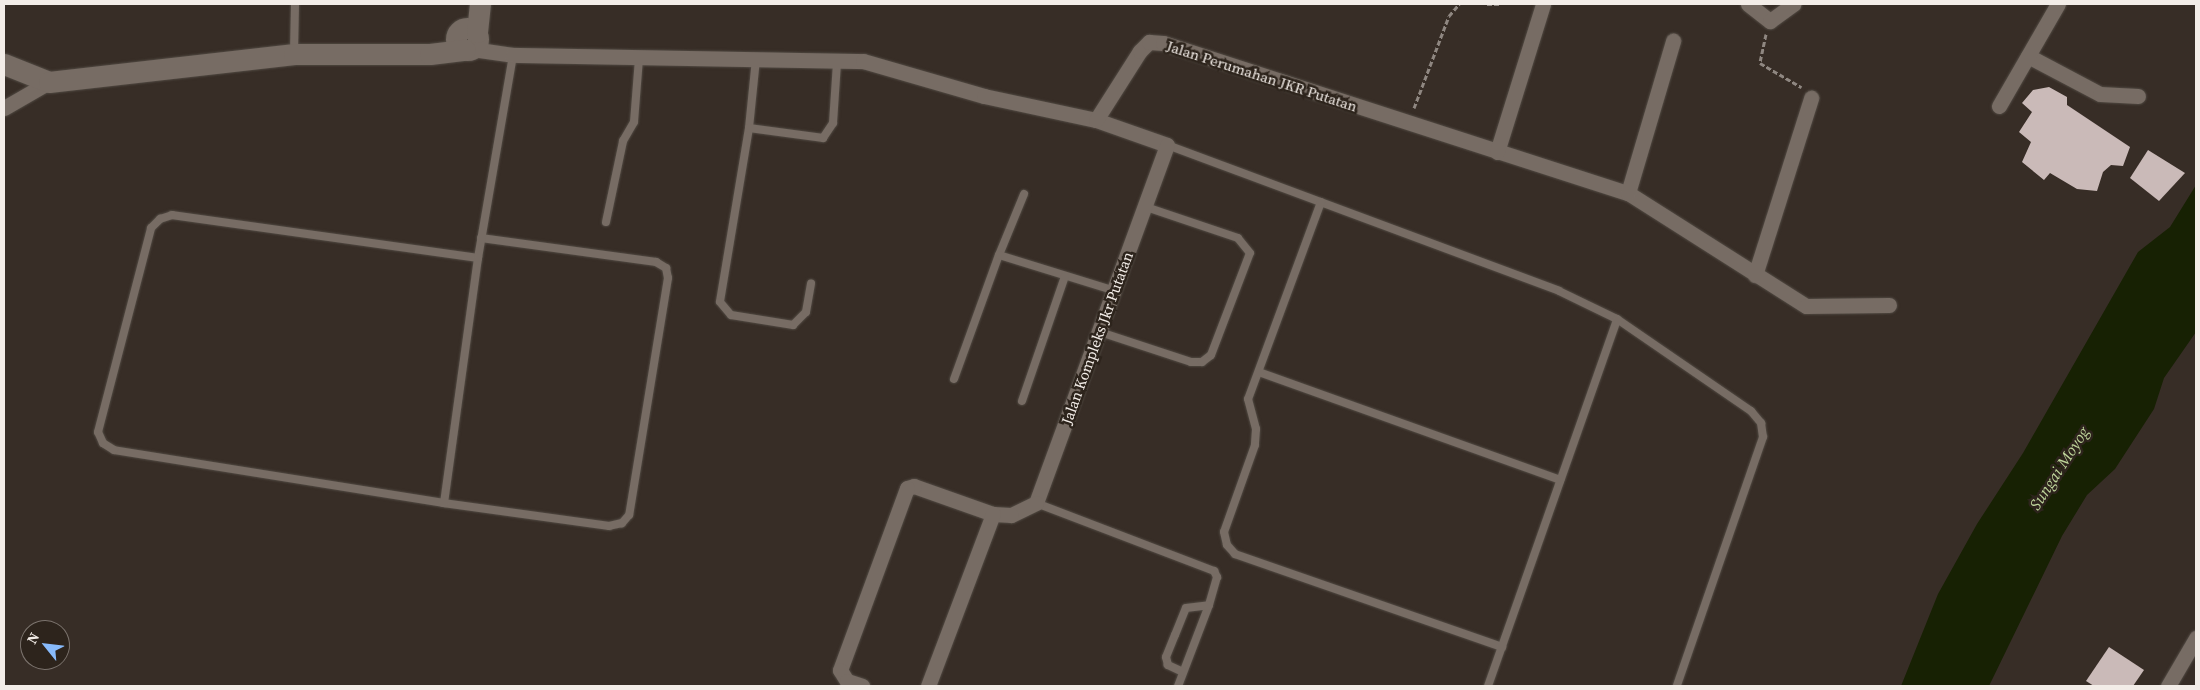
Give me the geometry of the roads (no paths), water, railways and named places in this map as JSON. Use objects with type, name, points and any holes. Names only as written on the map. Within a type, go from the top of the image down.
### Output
[{"type":"street","points":[[468,39],[474,4]]},
{"type":"street","points":[[468,39],[480,4]]},
{"type":"street","points":[[1496,152],[1543,4]]},
{"type":"street","points":[[1748,4],[1770,21],[1793,4]]},
{"type":"street","points":[[1999,106],[2058,4]]},
{"type":"street","points":[[4,108],[49,82],[294,54],[414,54],[468,39],[513,55],[863,61],[984,96],[1096,120],[1167,145]]},
{"type":"street","points":[[1628,193],[1674,41]]},
{"type":"street","name":"Jalan Perumahan JKR Putatan","points":[[1096,120],[1149,42],[1162,43],[1628,193],[1806,306],[1889,305]]},
{"type":"street","points":[[2028,56],[2100,94],[2138,96]]},
{"type":"street","points":[[4,64],[49,82]]},
{"type":"street","points":[[1755,275],[1811,98]]},
{"type":"street","name":"Jalan Kompleks Jkr Putatan","points":[[1036,503],[1167,145]]},
{"type":"street","points":[[862,686],[847,681],[840,670],[902,493],[914,486],[993,514],[1011,515],[1036,503]]},
{"type":"street","points":[[928,686],[993,514]]},
{"type":"street","points":[[2168,686],[2196,638]]},
{"type":"lane","points":[[294,54],[295,4]]},
{"type":"lane","points":[[444,503],[481,238],[513,55]]},
{"type":"lane","points":[[606,222],[623,141],[634,122],[639,58]]},
{"type":"lane","points":[[756,59],[749,128],[720,302],[731,315],[793,325],[806,312],[811,283]]},
{"type":"lane","points":[[749,128],[823,138],[833,123],[837,62]]},
{"type":"lane","points":[[1167,145],[1558,291],[1617,319],[1751,411],[1762,430],[1763,437],[1677,686]]},
{"type":"lane","points":[[954,379],[999,255],[1024,194]]},
{"type":"lane","points":[[1321,202],[1248,399],[1256,429],[1256,445],[1224,532],[1227,545],[1235,554],[1502,647]]},
{"type":"lane","points":[[1100,332],[1191,362],[1202,362],[1211,355],[1250,253],[1238,238],[1146,206]]},
{"type":"lane","points":[[478,258],[172,215],[160,219],[151,228],[98,432],[103,443],[114,450],[444,503],[609,526],[622,523],[629,515],[668,278],[666,268],[656,262],[481,238]]},
{"type":"lane","points":[[999,255],[1114,291]]},
{"type":"lane","points":[[1022,401],[1065,276]]},
{"type":"lane","points":[[1488,686],[1617,319]]},
{"type":"lane","points":[[1259,372],[1560,480]]},
{"type":"lane","points":[[1036,503],[1208,567],[1217,577],[1209,605],[1178,686]]},
{"type":"lane","points":[[1183,672],[1168,665],[1166,657],[1186,608],[1209,605]]},
{"type":"water","name":"Sungai Moyog","points":[[2196,185],[2196,332],[2164,378],[2154,409],[2115,469],[2087,495],[2062,536],[1989,686],[1901,686],[1938,594],[1977,524],[2023,453],[2138,252],[2170,227]]}]
